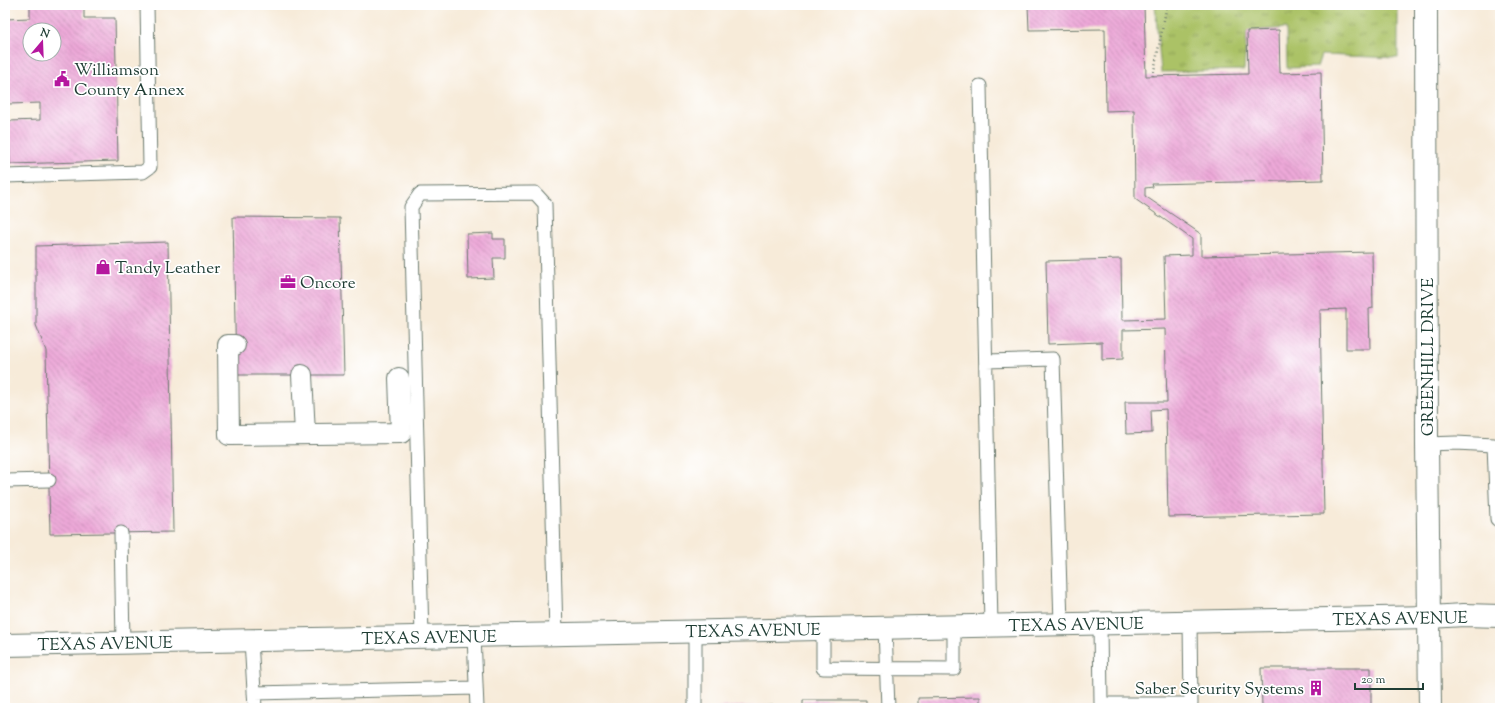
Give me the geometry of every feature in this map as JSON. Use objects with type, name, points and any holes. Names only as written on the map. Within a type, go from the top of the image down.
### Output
[{"type":"street","name":"GREENHILL DRIVE","points":[[1426,5],[1427,444],[1430,708]]},
{"type":"street","points":[[235,345],[228,345],[229,435],[401,433],[399,378]]},
{"type":"street","points":[[302,375],[305,434]]},
{"type":"street","name":"TEXAS AVENUE","points":[[5,645],[1100,624],[1464,615],[1500,616]]},
{"type":"lane","points":[[5,176],[143,172],[150,167],[147,5]]},
{"type":"lane","points":[[980,86],[991,626]]},
{"type":"lane","points":[[422,637],[411,207],[420,194],[535,193],[545,204],[556,634]]},
{"type":"lane","points":[[986,361],[1052,359],[1061,624]]},
{"type":"lane","points":[[1427,444],[1456,443],[1494,445],[1497,519],[1500,521]]},
{"type":"lane","points":[[5,481],[49,480]]},
{"type":"lane","points":[[121,533],[123,643]]},
{"type":"lane","points":[[1100,624],[1101,704],[1191,704],[1190,622]]},
{"type":"lane","points":[[823,629],[823,668],[954,669],[954,626]]},
{"type":"lane","points":[[885,628],[888,708]]},
{"type":"lane","points":[[695,631],[695,708]]},
{"type":"lane","points":[[474,636],[477,708]]},
{"type":"lane","points":[[251,640],[255,708]]},
{"type":"lane","points":[[254,693],[476,688]]},
{"type":"path","points":[[1153,76],[1167,5]]},
{"type":"green space","points":[[1155,5],[1398,5],[1398,58],[1321,55],[1317,67],[1287,68],[1286,28],[1247,31],[1244,70],[1161,72]]},
{"type":"building","name":"Williamson County Annex","points":[[30,5],[84,5],[84,18],[115,18],[118,161],[10,164],[9,121],[40,120],[40,103],[8,104],[6,19],[30,18]]},
{"type":"building","points":[[1028,5],[1144,5],[1146,76],[1248,74],[1247,31],[1279,30],[1280,73],[1321,72],[1323,180],[1152,184],[1153,187],[1145,188],[1145,196],[1201,234],[1201,256],[1372,252],[1373,308],[1369,309],[1370,349],[1346,349],[1346,309],[1320,310],[1324,514],[1168,517],[1166,409],[1151,410],[1152,433],[1126,434],[1125,402],[1167,402],[1165,329],[1123,330],[1123,359],[1102,360],[1102,342],[1048,344],[1046,261],[1121,259],[1122,320],[1166,319],[1164,256],[1192,255],[1192,239],[1135,199],[1134,110],[1106,111],[1105,29],[1029,30]]},
{"type":"building","name":"Oncore","points":[[233,217],[340,218],[344,375],[236,375]]},
{"type":"building","points":[[493,233],[493,239],[505,239],[505,258],[493,258],[494,278],[468,279],[467,234]]},
{"type":"building","points":[[168,242],[173,532],[50,534],[46,351],[36,325],[36,246]]},
{"type":"building","name":"Saber Security Systems","points":[[1261,668],[1371,668],[1371,708],[1262,708]]},
{"type":"building","points":[[980,697],[980,708],[918,708],[918,698]]},
{"type":"building","points":[[803,700],[866,700],[866,708],[803,708]]},
{"type":"building","points":[[780,705],[780,708],[717,708],[717,707]]},
{"type":"place","name":"Williamson County Annex","points":[[62,79]]},
{"type":"place","name":"Tandy Leather","points":[[103,267]]},
{"type":"place","name":"Oncore","points":[[288,282]]},
{"type":"place","name":"Saber Security Systems","points":[[1316,688]]}]
